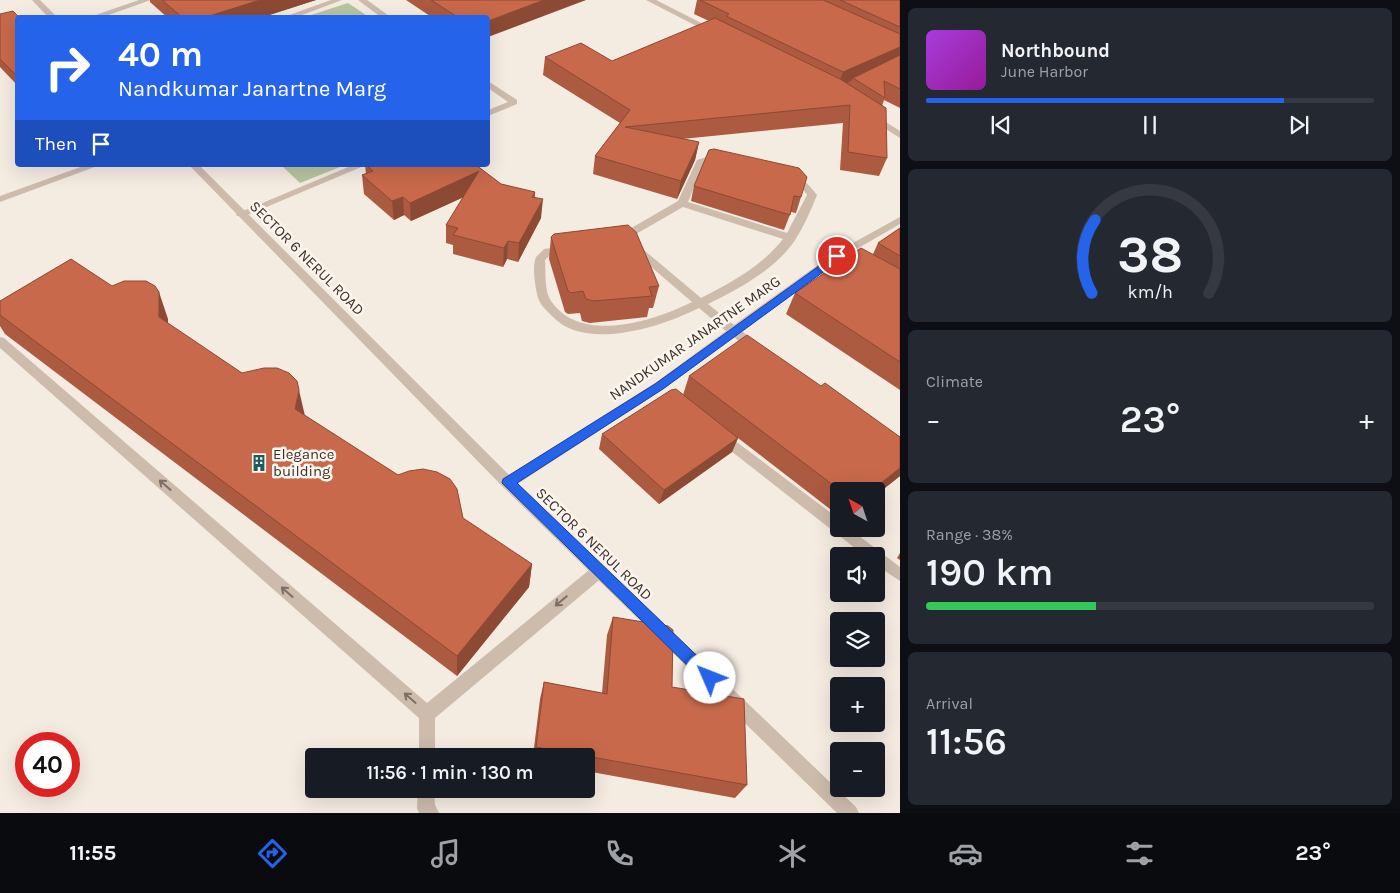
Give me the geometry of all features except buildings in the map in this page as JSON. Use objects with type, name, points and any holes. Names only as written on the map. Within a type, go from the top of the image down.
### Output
[{"type":"street","points":[[36,0],[51,15]]},
{"type":"street","points":[[100,15],[147,0]]},
{"type":"street","points":[[294,15],[338,0]]},
{"type":"street","points":[[362,0],[384,15]]},
{"type":"street","points":[[650,0],[721,36]]},
{"type":"street","points":[[659,5],[671,0]]},
{"type":"street","points":[[490,85],[514,102],[490,112]]},
{"type":"street","points":[[868,114],[900,135]]},
{"type":"street","points":[[730,163],[710,159],[700,162],[682,203],[632,232],[621,242],[764,356]]},
{"type":"street","points":[[0,199],[89,167]]},
{"type":"street","name":"SECTOR 6 NERUL ROAD","points":[[196,167],[508,483],[850,813]]},
{"type":"street","points":[[241,214],[356,167]]},
{"type":"street","points":[[577,247],[548,251],[540,258],[544,302],[555,317],[595,332],[645,325],[700,304],[768,262],[791,238],[812,195],[797,180],[778,175]]},
{"type":"street","points":[[682,203],[791,238]]},
{"type":"street","name":"NANDKUMAR JANARTNE MARG","points":[[508,483],[663,390],[733,332],[837,256],[900,220]]},
{"type":"street","points":[[837,256],[851,262]]},
{"type":"street","points":[[0,341],[427,714]]},
{"type":"street","points":[[714,429],[830,520]]},
{"type":"street","points":[[853,538],[864,547]]},
{"type":"street","points":[[885,563],[900,575]]},
{"type":"street","points":[[426,748],[427,714],[599,571]]},
{"type":"street","points":[[426,798],[426,808],[430,813]]},
{"type":"green space","points":[[348,3],[366,15],[311,15]]},
{"type":"green space","points":[[283,167],[340,167],[300,183]]},
{"type":"place","name":"Elegance building","points":[[259,463]]},
{"type":"route","points":[[710,678],[508,483],[659,386],[837,256]]}]
